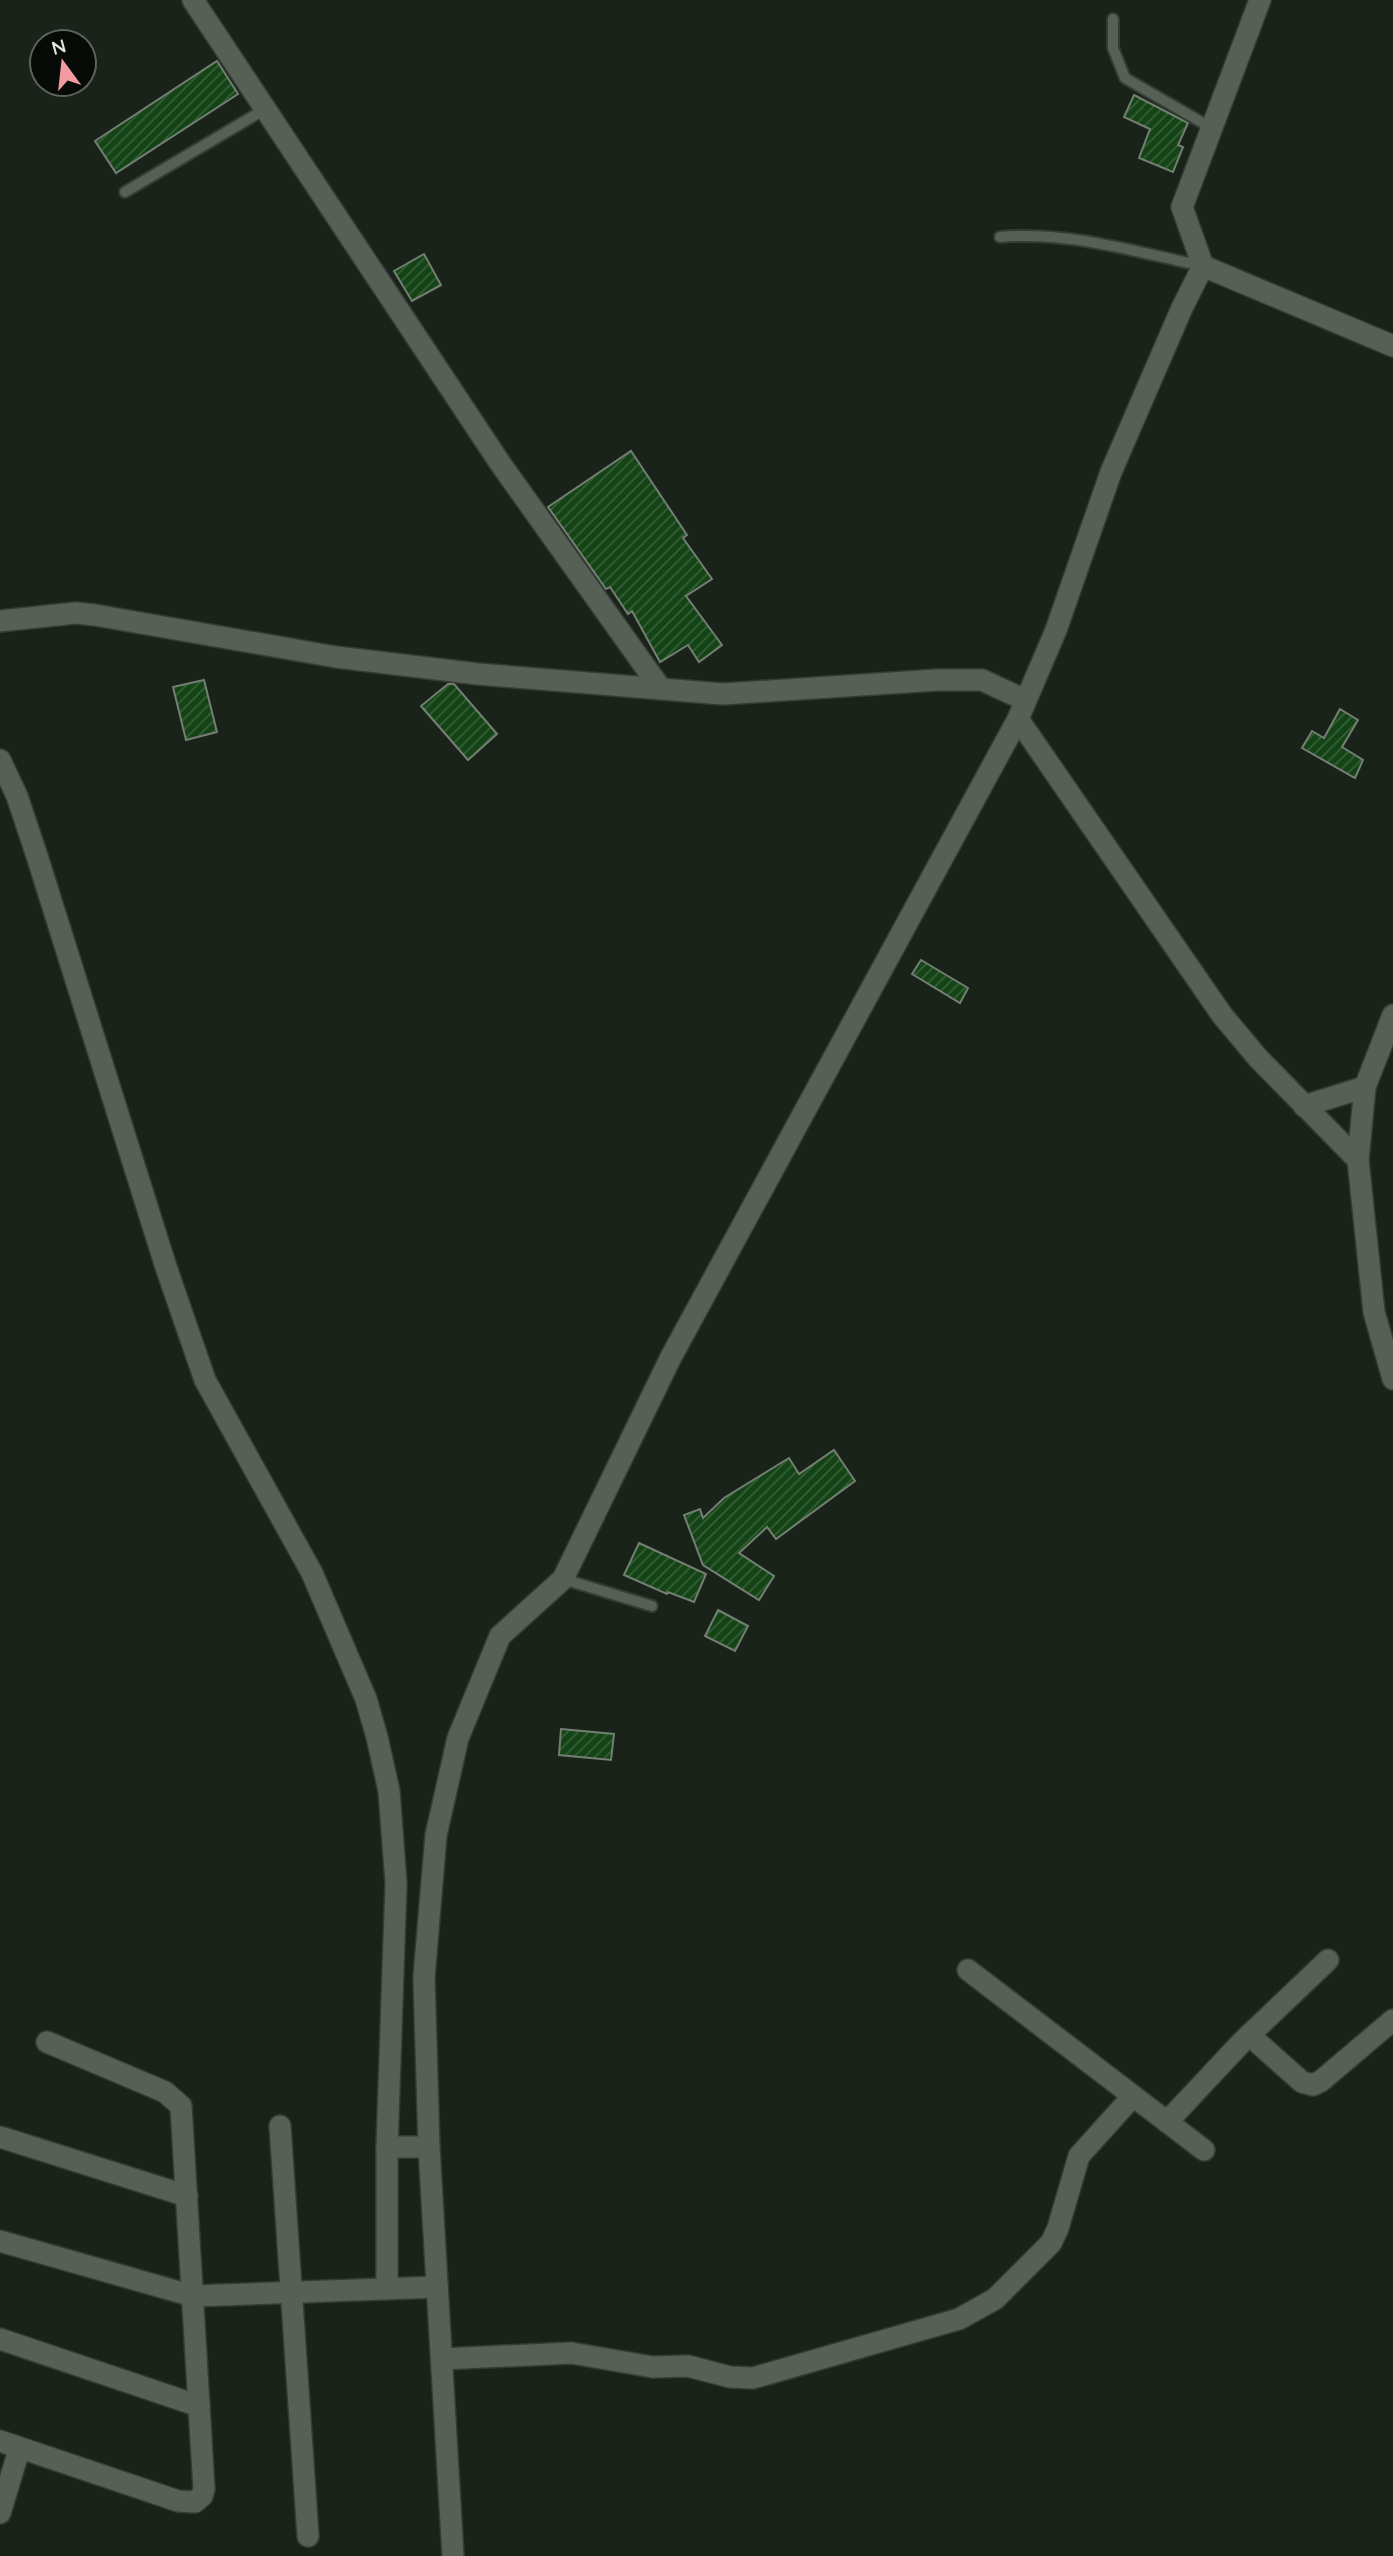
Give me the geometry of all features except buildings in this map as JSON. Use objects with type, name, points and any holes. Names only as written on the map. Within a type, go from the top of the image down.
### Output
[{"type":"street","points":[[193,0],[500,463],[660,689]]},
{"type":"street","points":[[453,2556],[429,2147],[425,1966],[436,1835],[449,1765],[500,1636],[564,1579],[671,1357],[1022,710],[1056,630],[1111,472],[1182,307],[1203,266],[1182,207],[1260,0]]},
{"type":"street","points":[[1203,266],[1393,346]]},
{"type":"street","points":[[0,621],[75,613],[95,615],[336,657],[478,674],[660,689],[750,694],[937,680],[982,680],[1022,710],[1222,1015],[1304,1106],[1358,1160]]},
{"type":"street","points":[[0,760],[17,796],[37,856],[166,1267],[205,1380],[312,1573],[366,1699],[377,1737],[391,1804],[396,1883],[387,2147],[387,2289]]},
{"type":"street","points":[[1393,1015],[1365,1087],[1358,1160],[1374,1312],[1393,1380]]},
{"type":"street","points":[[1304,1106],[1365,1087]]},
{"type":"street","points":[[1167,2122],[1249,2035],[1328,1960]]},
{"type":"street","points":[[968,1970],[1204,2150]]},
{"type":"street","points":[[1249,2035],[1302,2082],[1313,2085],[1393,2020]]},
{"type":"street","points":[[0,2513],[10,2445],[178,2501],[194,2502],[202,2496],[205,2482],[181,2106],[176,2098],[47,2042]]},
{"type":"street","points":[[443,2359],[571,2353],[643,2366],[688,2366],[730,2377],[753,2378],[958,2319],[995,2299],[1051,2243],[1079,2156],[1133,2096]]},
{"type":"street","points":[[281,2126],[308,2536]]},
{"type":"street","points":[[0,2137],[187,2196]]},
{"type":"street","points":[[387,2147],[429,2147]]},
{"type":"street","points":[[0,2241],[193,2296],[437,2287]]},
{"type":"street","points":[[0,2339],[199,2406]]},
{"type":"lane","points":[[1113,19],[1113,48],[1125,78],[1210,127]]},
{"type":"lane","points":[[125,192],[267,108]]},
{"type":"lane","points":[[1000,237],[1064,236],[1203,266]]},
{"type":"lane","points":[[564,1579],[652,1606]]}]
